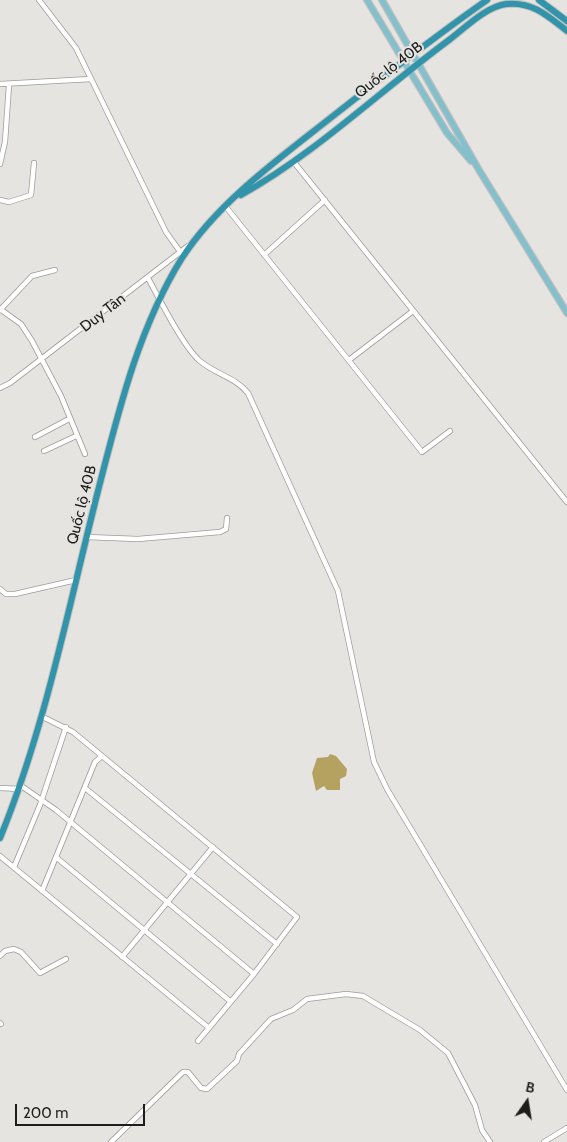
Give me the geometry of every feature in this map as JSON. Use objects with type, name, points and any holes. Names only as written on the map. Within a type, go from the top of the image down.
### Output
[{"type":"highway","name":"Quốc lộ 40B","points":[[0,838],[20,787],[41,716],[117,415],[150,321],[183,257],[226,207],[266,168],[413,53],[487,0]]},
{"type":"highway","points":[[539,0],[567,21]]},
{"type":"highway","name":"Quốc lộ 40B","points":[[234,199],[274,177],[419,62],[490,9],[504,4],[529,6],[540,10],[567,31]]},
{"type":"main road","points":[[368,0],[408,71],[447,133],[479,170]]},
{"type":"main road","points":[[382,0],[479,170],[567,312]]},
{"type":"street","points":[[39,0],[76,48],[166,232],[181,253]]},
{"type":"street","points":[[0,84],[91,79]]},
{"type":"street","points":[[0,164],[5,142],[9,85]]},
{"type":"street","points":[[294,161],[567,502]]},
{"type":"street","points":[[0,200],[9,202],[31,195],[34,163]]},
{"type":"street","points":[[264,255],[325,200]]},
{"type":"street","points":[[226,207],[422,452],[450,431]]},
{"type":"street","name":"Duy Tân","points":[[0,388],[41,360],[181,253],[202,234]]},
{"type":"street","points":[[54,270],[32,276],[0,310],[23,326],[58,389],[85,454]]},
{"type":"street","points":[[148,278],[194,356],[207,367],[234,380],[248,393],[338,590],[374,762],[387,789],[567,1090]]},
{"type":"street","points":[[349,360],[413,311]]},
{"type":"street","points":[[35,437],[70,419]]},
{"type":"street","points":[[44,450],[76,436]]},
{"type":"street","points":[[86,537],[138,539],[220,532],[226,529],[227,518]]},
{"type":"street","points":[[0,589],[6,594],[15,594],[76,580]]},
{"type":"street","points":[[41,716],[66,727],[297,917],[254,974],[198,1041]]},
{"type":"street","points":[[14,867],[42,799],[66,727]]},
{"type":"street","points":[[42,891],[72,823],[95,762],[102,756]]},
{"type":"street","points":[[0,788],[20,787],[42,799],[254,974]]},
{"type":"street","points":[[85,788],[276,944]]},
{"type":"street","points":[[122,957],[213,847]]},
{"type":"street","points":[[0,856],[209,1028]]},
{"type":"street","points":[[57,858],[230,1001]]},
{"type":"street","points":[[0,956],[5,951],[14,948],[21,952],[40,973],[66,959]]},
{"type":"street","points":[[111,1142],[183,1072],[188,1072],[201,1088],[207,1089],[237,1061],[245,1047],[276,1016],[293,1010],[307,1000],[346,994],[365,997],[427,1035],[448,1053],[475,1105],[482,1130],[490,1142]]},
{"type":"street","points":[[544,1142],[567,1128]]},
{"type":"shaded area","points":[[330,754],[336,756],[347,769],[346,776],[340,779],[340,790],[327,790],[324,786],[316,791],[312,773],[317,758],[328,757]]}]
